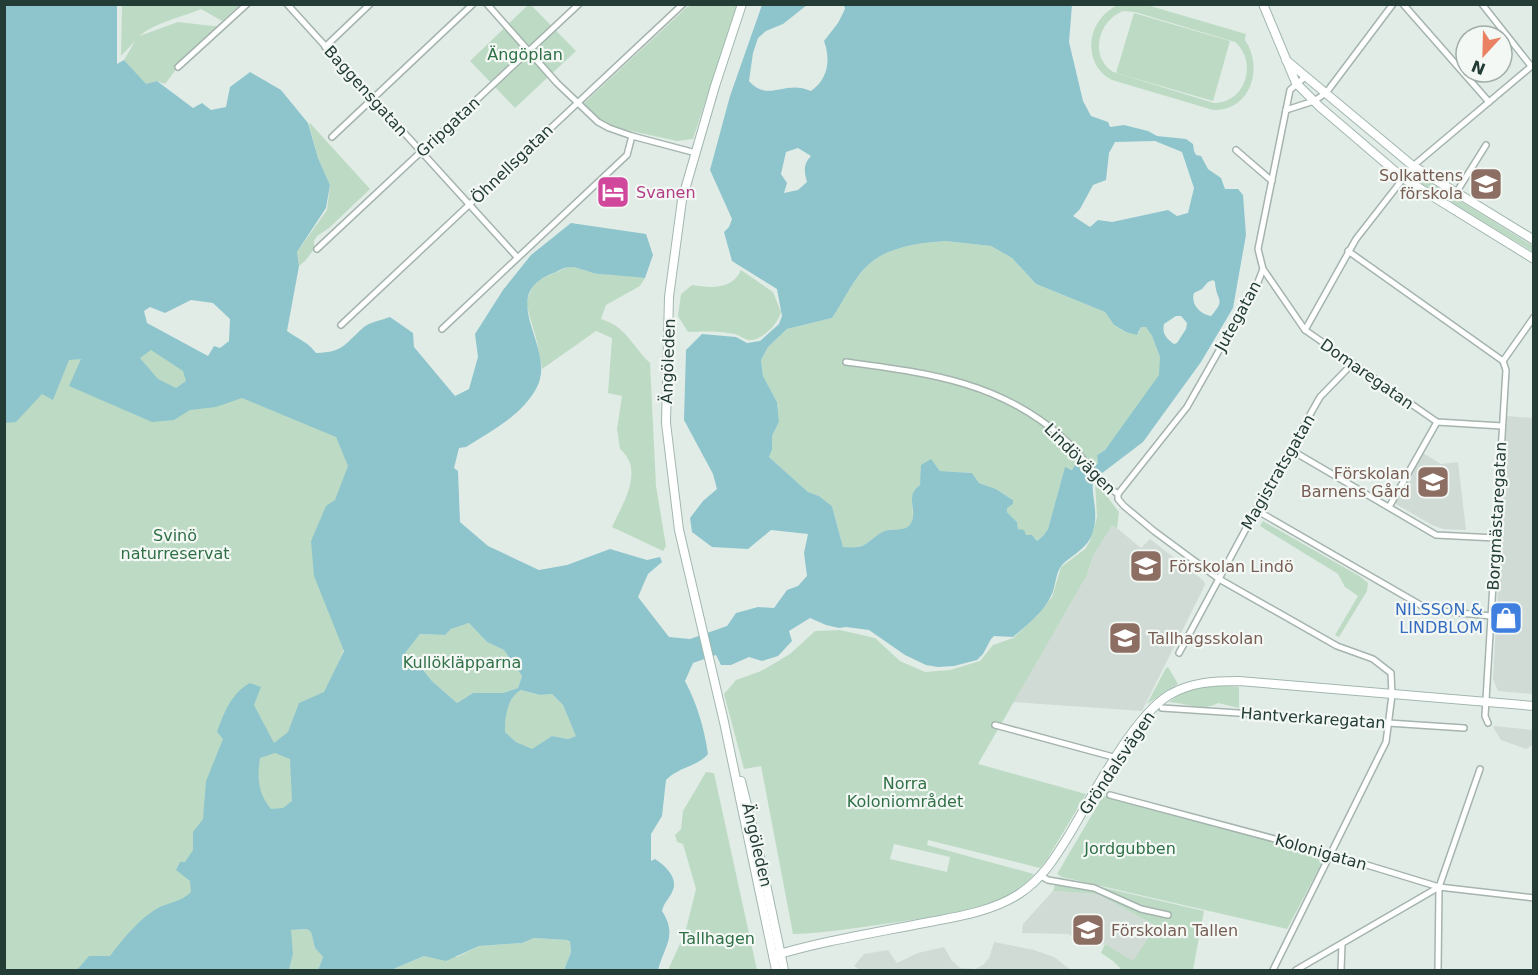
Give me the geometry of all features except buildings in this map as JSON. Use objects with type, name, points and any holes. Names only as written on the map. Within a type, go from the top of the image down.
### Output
[{"type":"main road","name":"Ängöleden","points":[[742,4],[715,86],[682,200],[669,297],[666,423],[679,530],[777,955],[784,970]]},
{"type":"main road","points":[[1263,4],[1296,84],[1403,178],[1533,259]]},
{"type":"main road","points":[[1285,59],[1413,166],[1533,240]]},
{"type":"main road","name":"Gröndalsvägen","points":[[777,955],[964,915],[995,906],[1019,894],[1052,864],[1117,758],[1150,711],[1173,693],[1198,683],[1239,681],[1533,706]]},
{"type":"main road","name":"Ängöleden","points":[[776,970],[777,955]]},
{"type":"street","points":[[178,67],[247,4]]},
{"type":"street","name":"Baggensgatan","points":[[287,4],[517,257]]},
{"type":"street","points":[[326,47],[370,4]]},
{"type":"street","points":[[332,137],[474,4]]},
{"type":"street","points":[[487,4],[528,52],[576,103],[598,122],[632,136],[696,153]]},
{"type":"street","name":"Gripgatan","points":[[317,249],[579,4]]},
{"type":"street","name":"Öhnellsgatan","points":[[341,325],[683,4]]},
{"type":"street","points":[[1286,110],[1314,101],[1326,93],[1393,4]]},
{"type":"street","points":[[1403,4],[1489,102]]},
{"type":"street","points":[[1305,330],[1348,251],[1413,166],[1532,65],[1482,4]]},
{"type":"street","points":[[1296,84],[1306,76]]},
{"type":"street","name":"Jutegatan","points":[[1118,494],[1187,407],[1258,282],[1263,269],[1258,249],[1290,90],[1296,84]]},
{"type":"street","points":[[441,329],[627,155],[632,136]]},
{"type":"street","points":[[1456,193],[1486,145]]},
{"type":"street","points":[[1236,150],[1272,181]]},
{"type":"street","points":[[1348,251],[1503,361],[1533,317]]},
{"type":"street","name":"Domaregatan","points":[[1263,269],[1305,330],[1437,422]]},
{"type":"street","name":"Borgmästaregatan","points":[[1488,723],[1485,716],[1506,370],[1503,361]]},
{"type":"street","name":"Lindövägen","points":[[846,362],[926,373],[980,387],[1042,421],[1064,438],[1118,494],[1118,499],[1124,506],[1219,579],[1337,646],[1380,662],[1391,673],[1392,695]]},
{"type":"street","name":"Magistratsgatan","points":[[1179,653],[1320,397],[1353,363]]},
{"type":"street","points":[[1389,507],[1437,422],[1502,426]]},
{"type":"street","points":[[1291,450],[1436,535],[1496,538]]},
{"type":"street","points":[[1256,510],[1429,610],[1491,616]]},
{"type":"street","points":[[1273,970],[1386,742],[1392,695]]},
{"type":"street","name":"Hantverkaregatan","points":[[1162,708],[1464,728]]},
{"type":"street","points":[[994,725],[1117,758]]},
{"type":"street","points":[[1438,970],[1439,887],[1480,769]]},
{"type":"street","name":"Kolonigatan","points":[[1110,795],[1331,854],[1439,887],[1533,898]]},
{"type":"street","points":[[1041,876],[1048,880],[1094,888],[1141,909],[1168,915]]},
{"type":"street","points":[[1296,970],[1439,887]]},
{"type":"street","points":[[1341,970],[1342,944]]},
{"type":"shaded area","points":[[1507,416],[1533,418],[1533,694],[1498,691],[1493,679]]},
{"type":"shaded area","name":"Förskolan Barnens Gård","points":[[1423,453],[1441,464],[1458,462],[1466,530],[1443,529],[1432,525],[1396,504],[1396,499]]},
{"type":"shaded area","points":[[1112,524],[1141,548],[1150,539],[1204,581],[1205,585],[1142,711],[1013,702],[1087,575],[1093,556]]},
{"type":"shaded area","points":[[1493,727],[1533,730],[1533,745],[1526,749],[1501,740]]},
{"type":"shaded area","name":"Förskolan Tallen","points":[[1053,891],[1098,894],[1156,926],[1133,962],[1105,944],[1091,947],[1068,934],[1022,933],[1023,924]]},
{"type":"shaded area","points":[[994,942],[1034,950],[1054,957],[1071,970],[860,970],[854,966],[864,954],[888,950],[897,963],[918,953],[944,947],[952,961],[960,968],[976,969],[989,958]]},
{"type":"green space","points":[[697,4],[737,5],[693,139],[677,141],[608,126],[582,105],[687,7]]},
{"type":"green space","points":[[122,5],[240,5],[222,21],[201,9],[161,24],[139,36],[178,22],[222,27],[178,67],[165,84],[157,81],[146,85],[124,60],[135,41],[121,56]]},
{"type":"green space","name":"Ängöplan","points":[[528,5],[531,5],[576,51],[515,108],[470,61]]},
{"type":"green space","points":[[1117,5],[1147,5],[1246,34],[1245,40],[1251,51],[1253,75],[1245,96],[1226,108],[1213,110],[1112,80],[1104,75],[1094,60],[1091,42],[1093,33],[1104,15]],"holes":[[[1123,11],[1135,12],[1235,42],[1242,50],[1246,60],[1247,70],[1241,89],[1225,101],[1214,103],[1113,72],[1101,57],[1099,48],[1103,30],[1114,16]]]},
{"type":"green space","points":[[1134,13],[1230,41],[1213,101],[1116,73]]},
{"type":"green space","points":[[310,123],[370,189],[329,228],[317,236],[314,249],[299,266],[297,252],[327,210],[330,185],[318,158]]},
{"type":"green space","points":[[1417,174],[1533,246],[1533,252],[1413,180]]},
{"type":"green space","points":[[945,241],[991,246],[1012,258],[1036,284],[1105,312],[1114,325],[1120,329],[1139,333],[1141,326],[1146,327],[1160,357],[1160,375],[1105,450],[1097,455],[1098,463],[1087,472],[1065,468],[1048,529],[1037,541],[1018,529],[1017,522],[1007,512],[1012,499],[996,489],[979,483],[972,473],[940,471],[934,463],[922,473],[920,485],[913,493],[912,519],[909,526],[904,529],[886,531],[861,546],[843,547],[832,506],[819,496],[808,492],[769,457],[772,450],[772,436],[779,422],[777,402],[763,376],[761,360],[768,347],[787,329],[832,318],[857,277],[874,260],[903,247]]},
{"type":"green space","points":[[570,266],[598,274],[610,273],[645,278],[640,286],[606,305],[601,319],[610,322],[623,332],[650,363],[656,486],[666,546],[663,551],[612,527],[630,487],[631,467],[627,457],[620,449],[617,429],[622,396],[608,393],[612,338],[596,331],[542,369],[526,303],[533,285]]},
{"type":"green space","points":[[741,270],[773,292],[781,312],[774,325],[762,336],[752,340],[724,332],[688,332],[678,316],[681,294],[692,285],[713,287],[727,284],[737,277]]},
{"type":"green space","name":"Svinö naturreservat","points":[[4,286],[324,421],[397,517],[338,664],[247,970],[5,970]]},
{"type":"green space","name":"Norra Koloniområdet","points":[[1095,481],[1119,512],[1117,528],[1112,525],[1093,556],[1087,575],[978,764],[1086,794],[1046,861],[1040,868],[928,840],[927,845],[1034,874],[1007,896],[971,909],[858,928],[793,934],[761,766],[744,769],[724,694],[736,680],[761,671],[790,654],[815,631],[840,630],[875,638],[900,661],[925,672],[950,670],[980,661],[993,645],[1013,638],[1037,616],[1052,597],[1061,567],[1085,549],[1090,541],[1097,517]],"holes":[[[894,844],[950,857],[947,872],[890,859]]]},
{"type":"green space","points":[[1263,521],[1368,583],[1367,591],[1339,637],[1335,635],[1358,596],[1345,587],[1338,574],[1260,526]]},
{"type":"green space","name":"Kullökläpparna","points":[[469,623],[487,642],[504,650],[522,676],[518,688],[503,693],[473,693],[457,703],[423,670],[404,665],[406,652],[420,634],[445,635],[451,629]]},
{"type":"green space","points":[[1168,667],[1178,684],[1147,704],[1166,668]]},
{"type":"green space","points":[[1212,685],[1239,687],[1239,708],[1218,703],[1201,707],[1169,702],[1181,693]]},
{"type":"green space","name":"Kullökläpparna","points":[[521,690],[540,695],[552,694],[563,705],[577,736],[568,739],[552,736],[532,750],[516,742],[505,732],[505,720],[509,703]]},
{"type":"green space","name":"Tallhagen","points":[[706,772],[714,773],[757,970],[668,970],[685,933],[696,889],[683,844],[677,842],[675,835],[681,829],[683,811]]},
{"type":"green space","name":"Jordgubben","points":[[1103,796],[1321,854],[1325,857],[1287,929],[1062,877],[1057,874]]},
{"type":"green space","points":[[1058,877],[1204,911],[1193,970],[1122,970],[1101,953],[1105,944],[1133,961],[1156,926],[1098,894],[1053,891]]},
{"type":"green space","points":[[307,929],[311,932],[315,948],[323,957],[318,970],[289,970],[293,954],[290,930]]},
{"type":"green space","points":[[534,938],[567,940],[570,943],[571,952],[564,970],[391,970],[424,956],[457,957],[479,946],[522,943]]},
{"type":"water","points":[[4,5],[117,5],[117,64],[124,60],[146,84],[157,81],[193,108],[202,103],[211,110],[226,107],[230,87],[250,72],[281,90],[308,123],[318,158],[330,185],[326,208],[297,252],[299,266],[287,331],[306,343],[316,353],[339,349],[367,325],[390,317],[413,333],[414,347],[455,396],[469,389],[478,357],[475,334],[503,290],[531,255],[571,223],[646,234],[653,255],[645,278],[592,273],[569,267],[535,284],[528,296],[528,310],[540,358],[541,374],[536,389],[530,399],[505,422],[466,447],[459,448],[454,468],[458,471],[460,522],[488,546],[539,570],[567,565],[610,549],[647,560],[660,557],[662,562],[648,574],[638,597],[669,637],[690,639],[727,626],[736,613],[758,607],[774,608],[787,590],[798,586],[807,576],[804,553],[808,534],[771,530],[748,549],[712,547],[692,532],[690,518],[703,501],[717,489],[713,474],[684,420],[686,350],[702,334],[736,337],[747,343],[760,341],[779,324],[782,316],[777,289],[732,261],[724,232],[732,219],[710,170],[730,96],[762,5],[807,5],[783,24],[766,31],[758,38],[753,53],[749,81],[763,90],[793,87],[811,91],[824,75],[827,55],[824,41],[838,23],[845,9],[844,5],[1072,5],[1069,42],[1083,101],[1091,116],[1108,122],[1110,127],[1124,125],[1148,131],[1157,136],[1186,139],[1193,144],[1196,155],[1201,156],[1208,169],[1221,178],[1225,189],[1238,189],[1243,195],[1246,235],[1233,308],[1201,362],[1143,442],[1093,480],[1095,524],[1091,537],[1062,565],[1048,602],[1024,628],[1013,637],[994,636],[977,660],[954,666],[938,667],[926,665],[905,655],[869,630],[839,628],[810,618],[789,631],[792,641],[778,656],[762,661],[749,657],[731,665],[721,665],[716,655],[693,663],[685,681],[700,716],[708,754],[666,780],[662,816],[651,834],[651,861],[655,859],[663,865],[674,881],[672,893],[662,911],[667,920],[669,934],[658,970],[564,970],[571,952],[570,942],[534,938],[522,943],[479,946],[446,961],[424,956],[391,970],[318,970],[323,957],[315,948],[311,932],[307,929],[291,930],[293,954],[289,970],[77,970],[89,956],[110,956],[145,917],[191,892],[190,881],[176,870],[180,862],[185,862],[193,850],[193,832],[203,819],[206,781],[223,739],[217,732],[238,692],[250,683],[261,687],[254,705],[274,743],[288,732],[299,703],[324,692],[344,651],[314,576],[311,541],[326,506],[335,500],[348,466],[336,437],[242,398],[216,407],[190,410],[174,420],[152,422],[69,386],[81,359],[69,360],[53,400],[42,394],[16,422],[5,423]],"holes":[[[1155,141],[1182,152],[1194,188],[1188,213],[1177,216],[1168,210],[1112,222],[1098,220],[1090,227],[1073,216],[1080,209],[1093,185],[1106,180],[1109,153],[1115,142]],[[798,148],[811,156],[805,168],[807,182],[798,190],[784,193],[787,183],[781,174],[786,152]],[[945,241],[991,246],[1012,258],[1036,284],[1105,312],[1114,325],[1126,332],[1137,335],[1141,327],[1146,327],[1160,357],[1159,375],[1105,450],[1097,455],[1098,463],[1087,472],[1075,465],[1072,470],[1065,467],[1048,529],[1037,541],[1032,535],[1026,535],[1024,530],[1018,529],[1017,522],[1007,512],[1013,500],[996,489],[979,483],[972,473],[940,471],[931,459],[921,465],[920,485],[913,494],[913,518],[909,526],[885,531],[862,546],[843,547],[832,506],[819,496],[808,492],[769,457],[772,450],[772,436],[779,422],[777,402],[763,376],[761,360],[768,347],[787,329],[832,318],[857,278],[874,260],[903,247]],[[1213,280],[1215,282],[1220,303],[1211,316],[1200,311],[1195,305],[1194,293],[1208,282]],[[191,300],[213,303],[230,319],[229,341],[220,348],[214,346],[208,356],[147,323],[144,311],[150,307],[165,313]],[[1176,316],[1181,316],[1187,323],[1186,329],[1174,344],[1167,338],[1164,324]],[[151,350],[183,371],[186,381],[176,388],[158,379],[140,358]],[[469,623],[487,642],[504,650],[522,676],[518,688],[503,693],[473,693],[457,703],[423,670],[404,665],[406,652],[420,634],[445,635],[451,629]],[[521,690],[540,695],[552,694],[563,705],[576,736],[568,739],[552,736],[532,749],[516,742],[505,732],[506,714],[516,693]],[[275,753],[290,759],[292,801],[283,808],[271,809],[259,785],[260,758]]]},
{"type":"place","name":"Solkattens förskola","points":[[1486,184]]},
{"type":"place","name":"Svanen","points":[[613,192]]},
{"type":"place","name":"Förskolan Barnens Gård","points":[[1433,482]]},
{"type":"place","name":"Förskolan Lindö","points":[[1146,566]]},
{"type":"place","name":"NILSSON & LINDBLOM","points":[[1506,618]]},
{"type":"place","name":"Tallhagsskolan","points":[[1125,638]]},
{"type":"place","name":"Förskolan Tallen","points":[[1088,930]]}]
